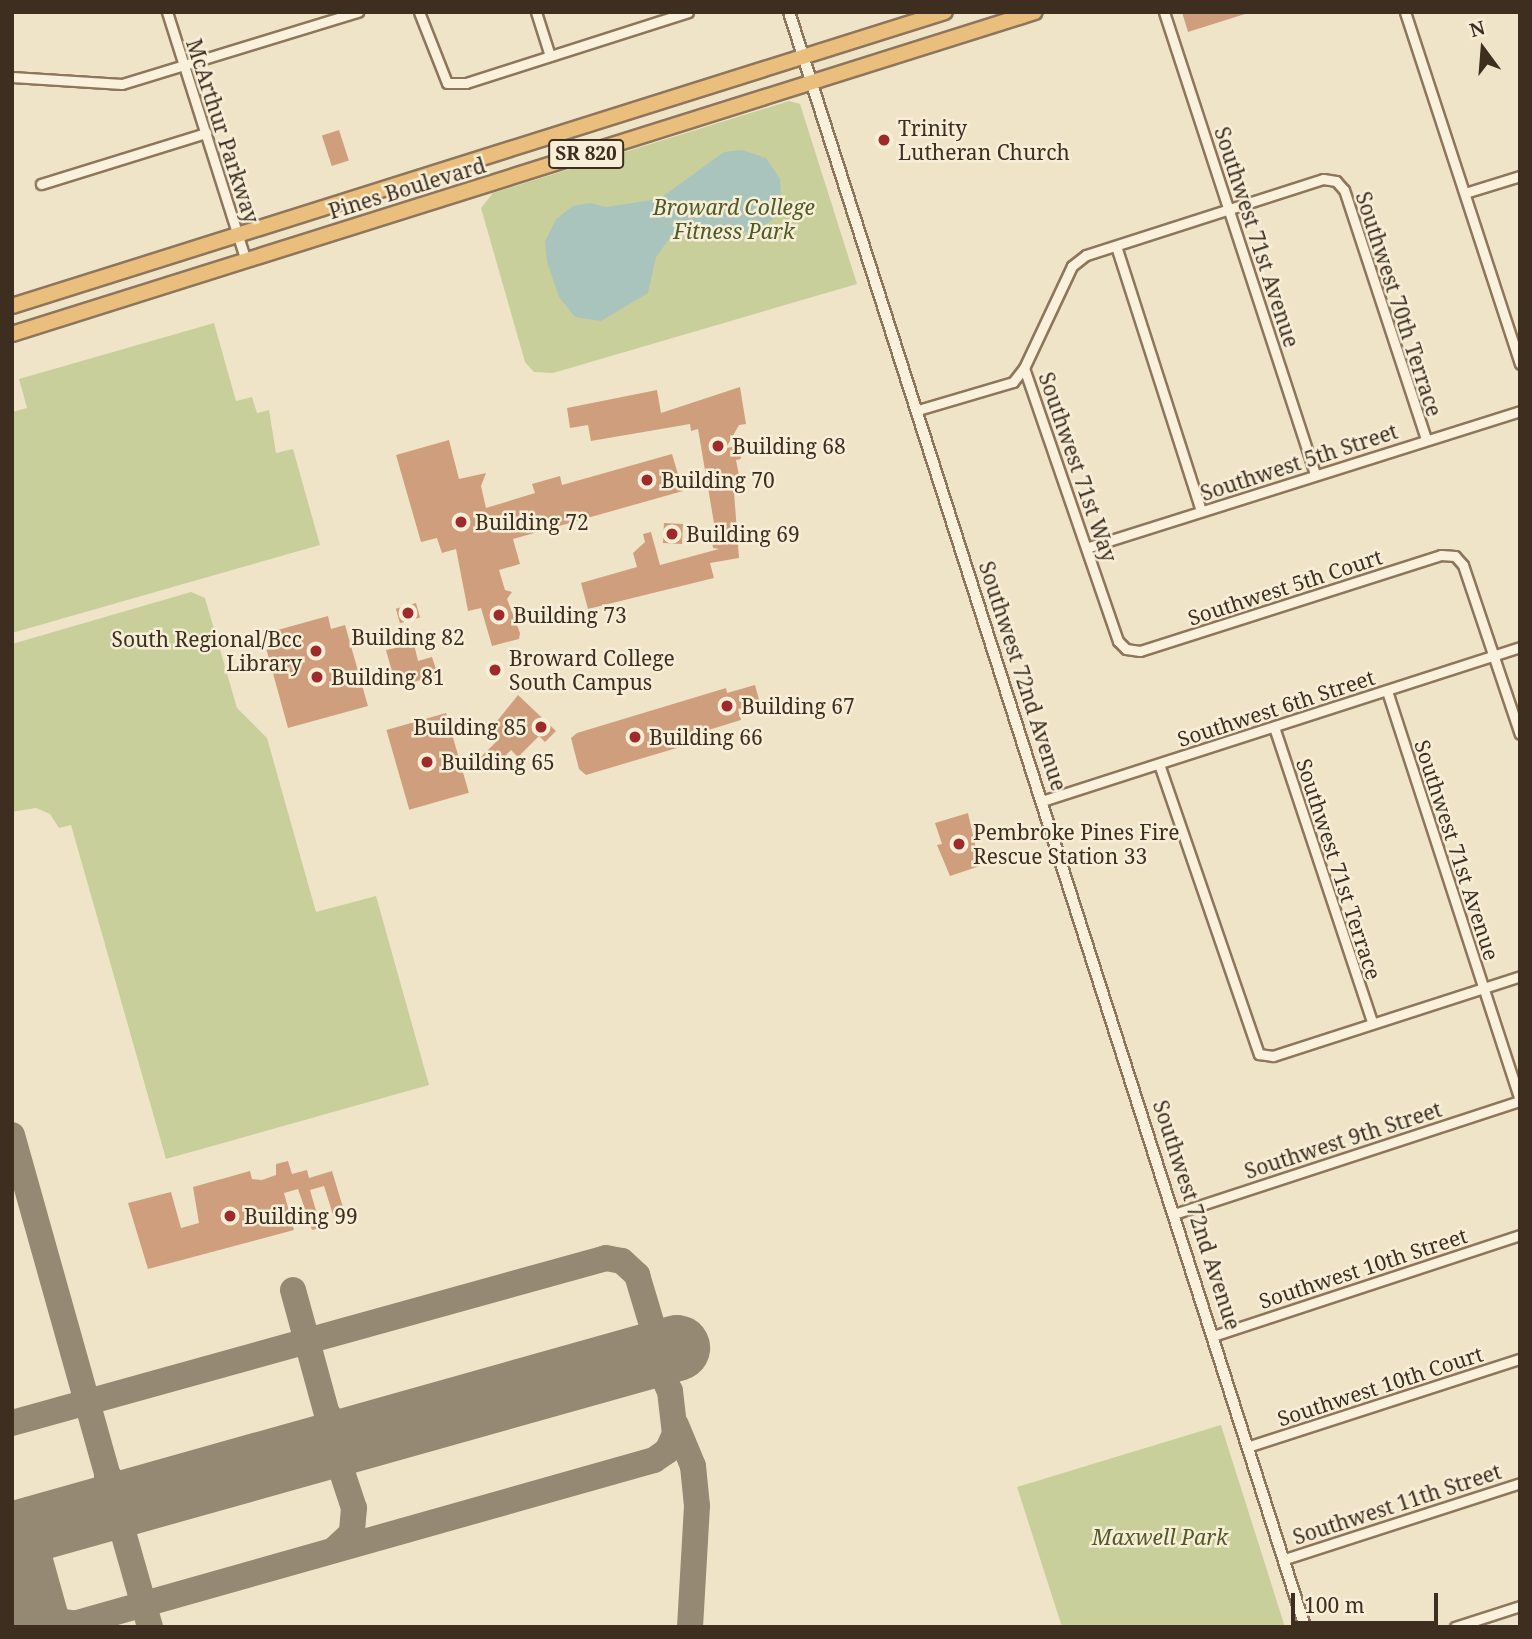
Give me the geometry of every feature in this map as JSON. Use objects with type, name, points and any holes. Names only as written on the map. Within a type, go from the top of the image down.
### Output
[{"type":"highway","name":"SR 820","points":[[804,57],[945,12]]},
{"type":"highway","name":"SR 820","points":[[813,81],[1035,12]]},
{"type":"highway","name":"Pines Boulevard","points":[[12,306],[804,57]]},
{"type":"highway","name":"Pines Boulevard","points":[[12,334],[813,81]]},
{"type":"highway","points":[[469,191],[480,159]]},
{"type":"street","name":"McArthur Parkway","points":[[167,12],[246,261]]},
{"type":"street","points":[[12,77],[122,84],[185,67],[358,12]]},
{"type":"street","points":[[419,12],[447,83],[466,83],[661,16],[688,12]]},
{"type":"street","points":[[536,12],[550,56]]},
{"type":"street","name":"Southwest 72nd Avenue","points":[[789,12],[1177,1213],[1306,1627]]},
{"type":"street","name":"Southwest 71st Avenue","points":[[1164,12],[1315,474]]},
{"type":"street","points":[[1405,12],[1520,364]]},
{"type":"street","points":[[41,184],[205,133]]},
{"type":"street","points":[[1465,193],[1520,176]]},
{"type":"street","name":"Southwest 71st Way","points":[[1126,649],[1118,641],[1089,547],[1024,368],[1072,265],[1116,246],[1230,208],[1323,180],[1336,181]]},
{"type":"street","name":"Southwest 70th Terrace","points":[[1336,181],[1344,190],[1426,439]]},
{"type":"street","points":[[1116,246],[1201,511]]},
{"type":"street","points":[[918,410],[1013,382],[1024,368]]},
{"type":"street","name":"Southwest 5th Street","points":[[1089,547],[1520,411]]},
{"type":"street","name":"Southwest 5th Court","points":[[1126,649],[1140,651],[1441,555],[1455,556],[1494,655]]},
{"type":"street","name":"Southwest 6th Street","points":[[1042,801],[1520,647]]},
{"type":"street","points":[[1494,655],[1520,734]]},
{"type":"street","name":"Southwest 71st Avenue","points":[[1387,691],[1520,1101]]},
{"type":"street","name":"Southwest 71st Terrace","points":[[1274,727],[1372,1022]]},
{"type":"street","points":[[1159,764],[1259,1054],[1273,1056],[1520,976]]},
{"type":"street","name":"Southwest 9th Street","points":[[1177,1213],[1520,1101]]},
{"type":"street","name":"Southwest 10th Street","points":[[1216,1335],[1520,1235]]},
{"type":"street","name":"Southwest 10th Court","points":[[1250,1446],[1520,1359]]},
{"type":"street","name":"Southwest 11th Street","points":[[1285,1559],[1520,1483]]},
{"type":"street","points":[[1455,1627],[1520,1606]]},
{"type":"green space","name":"Broward College Fitness Park","points":[[789,101],[800,104],[857,284],[553,373],[534,372],[525,362],[481,208],[493,193]]},
{"type":"green space","points":[[214,323],[236,401],[252,397],[257,413],[269,410],[276,453],[293,449],[320,545],[12,633],[12,412],[27,408],[19,379]]},
{"type":"green space","points":[[191,592],[205,598],[237,708],[267,738],[316,912],[376,896],[429,1085],[166,1159],[71,825],[59,828],[50,814],[36,808],[12,812],[12,644]]},
{"type":"green space","name":"Maxwell Park","points":[[1221,1425],[1285,1627],[1062,1627],[1017,1487]]},
{"type":"water","points":[[742,150],[766,158],[780,179],[781,200],[772,220],[753,233],[695,225],[675,231],[656,257],[648,293],[601,321],[575,317],[559,297],[547,262],[545,241],[556,219],[573,206],[590,203],[606,207],[659,199],[724,152]]},
{"type":"building","points":[[1182,12],[1245,12],[1245,14],[1188,32]]},
{"type":"building","points":[[339,130],[349,160],[332,166],[322,136]]},
{"type":"building","points":[[740,387],[746,424],[739,425],[726,448],[739,446],[741,459],[736,460],[741,485],[734,492],[739,558],[710,563],[714,578],[588,609],[581,583],[637,567],[633,553],[645,542],[643,534],[651,532],[660,565],[719,549],[713,548],[710,530],[715,529],[698,429],[691,431],[690,424],[591,441],[588,425],[570,428],[567,408],[657,390],[661,413]]},
{"type":"building","points":[[449,440],[459,479],[486,473],[481,486],[486,508],[535,493],[532,484],[560,476],[562,485],[672,454],[683,491],[513,539],[520,564],[499,570],[505,590],[512,592],[507,599],[520,633],[519,639],[492,646],[481,608],[468,611],[456,549],[442,553],[437,538],[421,542],[396,455]]},
{"type":"building","name":"Building 69","points":[[664,523],[683,524],[682,544],[663,543]]},
{"type":"building","name":"Building 82","points":[[416,603],[420,617],[400,623],[396,609]]},
{"type":"building","name":"Building 81","points":[[328,616],[331,629],[345,625],[368,706],[288,728],[266,648],[278,645],[274,631]]},
{"type":"building","points":[[414,644],[418,661],[432,657],[438,675],[396,687],[386,650]]},
{"type":"building","name":"Building 66","points":[[755,685],[760,703],[738,709],[741,720],[702,732],[697,742],[586,775],[579,769],[571,738],[577,733],[726,688],[727,693]]},
{"type":"building","points":[[518,695],[556,731],[545,742],[539,736],[518,757],[511,750],[491,771],[479,759],[498,740],[489,731]]},
{"type":"building","name":"Building 65","points":[[446,713],[469,793],[409,810],[386,730]]},
{"type":"building","name":"Pembroke Pines Fire Rescue Station 33","points":[[968,813],[980,866],[950,876],[937,845],[942,844],[935,823]]},
{"type":"building","name":"Building 99","points":[[288,1161],[292,1174],[307,1170],[309,1178],[332,1171],[345,1214],[334,1218],[324,1186],[310,1190],[321,1228],[312,1230],[298,1189],[284,1193],[294,1230],[148,1269],[128,1203],[171,1192],[181,1228],[199,1223],[193,1187],[250,1171],[252,1179],[262,1180],[276,1175],[276,1164]]},
{"type":"taxiway","points":[[12,1135],[107,1474],[107,1493],[92,1513]]},
{"type":"taxiway","points":[[12,1423],[606,1258],[622,1261],[637,1275],[652,1325],[653,1355],[670,1391],[675,1434],[667,1451],[654,1460],[63,1627]]},
{"type":"taxiway","points":[[293,1290],[328,1418],[324,1438],[311,1452]]},
{"type":"taxiway","points":[[327,1413],[338,1429],[362,1437]]},
{"type":"taxiway","points":[[676,1425],[693,1466],[697,1506],[690,1627]]},
{"type":"taxiway","points":[[311,1452],[340,1466],[354,1508],[352,1533],[334,1550]]},
{"type":"taxiway","points":[[107,1474],[122,1493],[144,1498]]},
{"type":"taxiway","points":[[92,1513],[113,1520],[123,1532],[150,1627]]},
{"type":"taxiway","points":[[33,1607],[47,1620],[71,1623]]},
{"type":"runway","points":[[12,1535],[677,1348]]},
{"type":"runway","points":[[12,1534],[38,1627]]},
{"type":"place","name":"Trinity Lutheran Church","points":[[884,140]]},
{"type":"place","name":"Building 68","points":[[718,446]]},
{"type":"place","name":"Building 70","points":[[647,480]]},
{"type":"place","name":"Building 72","points":[[461,522]]},
{"type":"place","name":"Building 69","points":[[672,534]]},
{"type":"place","name":"Building 82","points":[[408,613]]},
{"type":"place","name":"Building 73","points":[[499,615]]},
{"type":"place","name":"South Regional/Bcc Library","points":[[316,651]]},
{"type":"place","name":"Broward College South Campus","points":[[495,670]]},
{"type":"place","name":"Building 81","points":[[317,677]]},
{"type":"place","name":"Building 67","points":[[727,706]]},
{"type":"place","name":"Building 85","points":[[541,727]]},
{"type":"place","name":"Building 66","points":[[635,737]]},
{"type":"place","name":"Building 65","points":[[427,762]]},
{"type":"place","name":"Pembroke Pines Fire Rescue Station 33","points":[[959,844]]},
{"type":"place","name":"Building 99","points":[[230,1216]]}]
